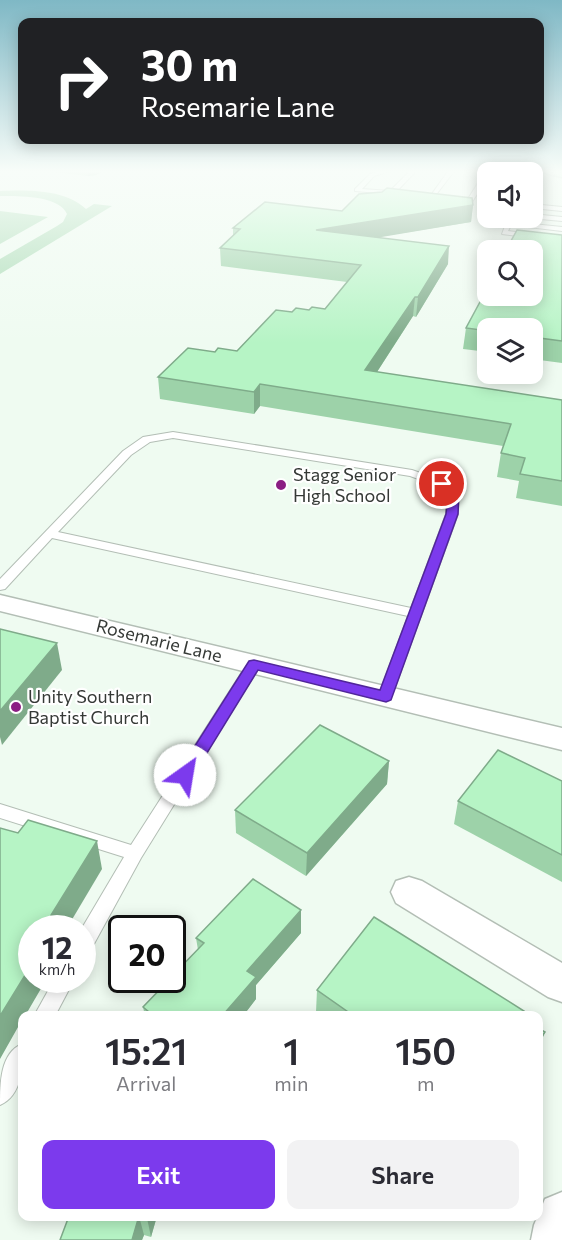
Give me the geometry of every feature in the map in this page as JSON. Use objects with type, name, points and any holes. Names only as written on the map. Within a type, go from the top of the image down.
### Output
[{"type":"street","name":"Rosemarie Lane","points":[[0,603],[562,739]]},
{"type":"street","points":[[409,892],[562,984]]},
{"type":"street","points":[[555,1240],[562,1216]]},
{"type":"lane","points":[[506,228],[504,233],[562,240]]},
{"type":"lane","points":[[0,586],[132,448],[147,439],[173,435],[412,473],[442,484],[453,494],[452,514],[386,697]]},
{"type":"lane","points":[[49,534],[415,613]]},
{"type":"lane","points":[[96,922],[135,853],[254,664]]},
{"type":"lane","points":[[0,812],[135,853]]},
{"type":"lane","points":[[47,1011],[57,993]]},
{"type":"lane","points":[[0,1094],[18,1061]]},
{"type":"green space","points":[[0,228],[29,228],[0,244]]},
{"type":"green space","points":[[53,228],[76,228],[0,274],[0,259]]},
{"type":"building","points":[[233,228],[329,228],[316,230],[449,246],[418,297],[415,297],[365,370],[562,400],[562,481],[520,474],[525,458],[501,453],[511,424],[260,384],[254,392],[158,377],[188,348],[215,352],[218,348],[237,351],[276,310],[292,312],[296,308],[325,309],[361,265],[220,248],[240,229]]},
{"type":"building","points":[[517,230],[562,235],[562,341],[543,338],[543,318],[477,318],[477,330],[466,328],[478,306],[543,306],[543,240],[512,240]]},
{"type":"building","points":[[0,629],[57,643],[0,711]]},
{"type":"building","points":[[320,725],[389,761],[307,853],[235,810]]},
{"type":"building","points":[[498,750],[562,781],[562,855],[458,801]]},
{"type":"building","points":[[28,820],[97,841],[51,915],[18,915],[18,987],[0,1016],[0,828],[18,833]]},
{"type":"building","points":[[253,879],[301,910],[247,971],[256,977],[226,1011],[148,1011],[143,1007],[156,993],[186,993],[186,962],[204,943],[196,938]]},
{"type":"building","points":[[374,917],[524,1011],[347,1011],[317,990]]},
{"type":"building","points":[[67,1221],[138,1221],[132,1240],[60,1240]]},
{"type":"place","name":"Stagg Senior High School","points":[[281,485]]},
{"type":"place","name":"Unity Southern Baptist Church","points":[[16,707]]},
{"type":"route","points":[[185,775],[254,664],[386,697],[452,514],[453,494],[442,484]]}]
